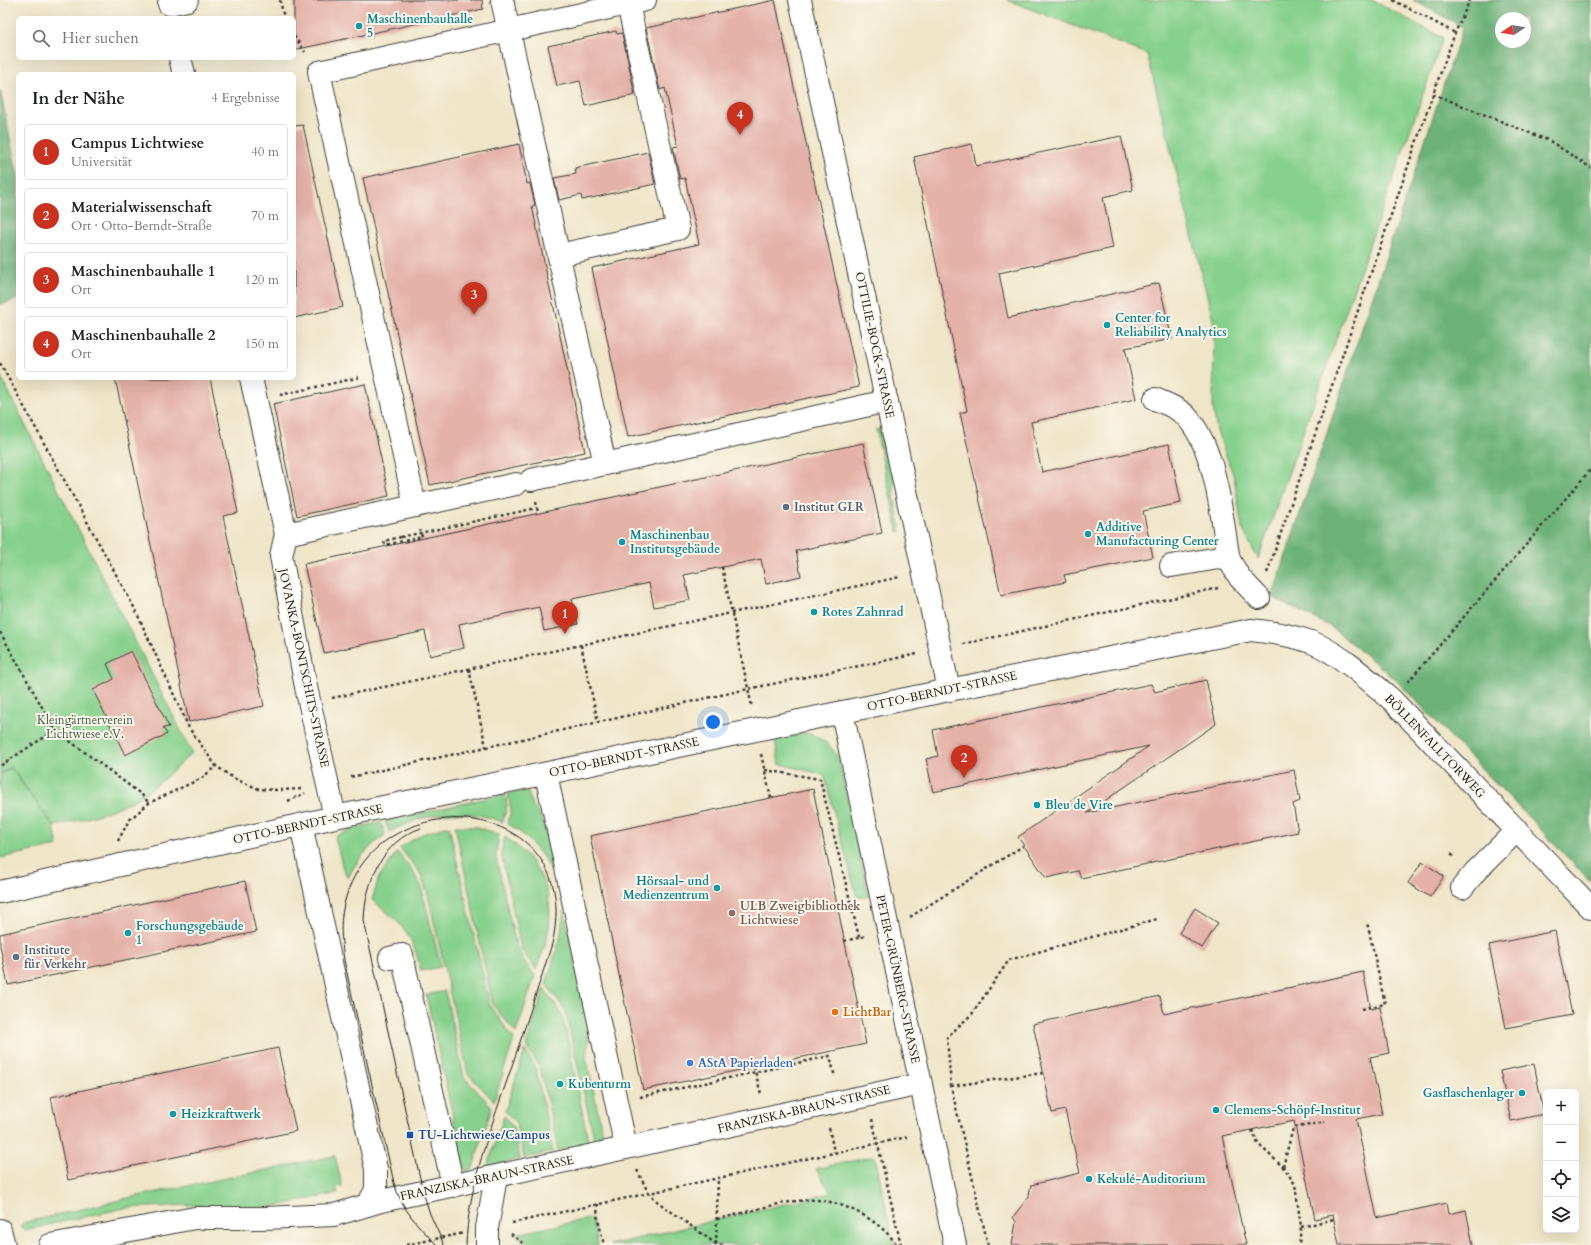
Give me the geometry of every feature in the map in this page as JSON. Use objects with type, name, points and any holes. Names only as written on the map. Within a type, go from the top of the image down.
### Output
[{"type":"street","points":[[502,0],[605,464]]},
{"type":"street","name":"OTTILIE-BOCK-STRASSE","points":[[800,0],[887,401],[922,572],[949,690]]},
{"type":"street","points":[[415,506],[319,72],[636,2],[678,229],[559,255]]},
{"type":"street","points":[[180,60],[184,72]]},
{"type":"street","name":"JOVANKA-BONTSCHITS-STRASSE","points":[[251,380],[286,534],[281,556],[309,703],[335,817]]},
{"type":"street","points":[[1155,399],[1184,414],[1203,440],[1215,483],[1234,569]]},
{"type":"street","points":[[286,534],[887,401]]},
{"type":"street","points":[[1171,566],[1219,558],[1234,569],[1259,598]]},
{"type":"street","name":"BÖLLENFALLTORWEG","points":[[1251,630],[1282,634],[1313,643],[1347,664],[1392,700],[1591,908]]},
{"type":"street","name":"OTTO-BERNDT-STRASSE","points":[[0,892],[335,817],[949,690],[1251,630]]},
{"type":"street","name":"PETER-GRÜNBERG-STRASSE","points":[[842,712],[920,1084],[956,1245]]},
{"type":"street","points":[[546,774],[626,1148]]},
{"type":"street","points":[[301,825],[376,1169],[376,1190],[368,1204]]},
{"type":"street","points":[[1462,888],[1475,872],[1517,830]]},
{"type":"street","points":[[390,958],[402,955],[453,1186]]},
{"type":"street","name":"FRANZISKA-BRAUN-STRASSE","points":[[50,1245],[195,1218],[264,1218],[334,1215],[368,1204],[920,1084]]},
{"type":"street","points":[[487,1242],[496,1177]]},
{"type":"street","points":[[0,1230],[4,1245]]},
{"type":"path","points":[[280,0],[284,16]]},
{"type":"path","points":[[1393,0],[1455,34]]},
{"type":"path","points":[[1259,598],[1432,94],[1470,0]]},
{"type":"path","points":[[1432,94],[1550,141],[1591,168]]},
{"type":"path","points":[[0,363],[135,609],[189,728],[216,766],[233,778],[258,789],[301,789],[748,689],[940,650],[1227,586],[1234,569]]},
{"type":"path","points":[[256,401],[385,372]]},
{"type":"path","points":[[1392,700],[1591,469]]},
{"type":"path","points":[[402,541],[385,545],[384,541],[537,508]]},
{"type":"path","points":[[722,567],[752,709]]},
{"type":"path","points":[[309,703],[922,572]]},
{"type":"path","points":[[0,632],[55,730],[142,795],[149,803]]},
{"type":"path","points":[[581,645],[598,722]]},
{"type":"path","points":[[469,669],[486,747]]},
{"type":"path","points":[[0,766],[55,730]]},
{"type":"path","points":[[760,750],[771,798]]},
{"type":"path","points":[[116,845],[129,820],[149,803],[202,778],[216,766]]},
{"type":"path","points":[[765,770],[820,779],[859,937]]},
{"type":"path","points":[[888,932],[1023,846]]},
{"type":"path","points":[[988,1245],[951,1086],[947,1037],[972,1014],[1009,960],[1157,919]]},
{"type":"path","points":[[1362,1010],[1386,1004],[1367,922]]},
{"type":"path","points":[[638,1097],[830,1056],[840,1101]]},
{"type":"path","points":[[754,1067],[760,1088]]},
{"type":"path","points":[[951,1086],[1043,1073]]},
{"type":"path","points":[[867,1095],[901,1245]]},
{"type":"path","points":[[1283,1167],[1293,1128],[1326,1122]]},
{"type":"path","points":[[829,1128],[834,1152]]},
{"type":"path","points":[[1252,1130],[1258,1144],[1283,1167],[1295,1184],[1301,1227],[1299,1245]]},
{"type":"path","points":[[604,1245],[597,1215],[598,1204],[931,1132]]},
{"type":"path","points":[[626,1148],[648,1192],[658,1202],[716,1244],[725,1245]]},
{"type":"path","points":[[716,1244],[718,1177]]},
{"type":"path","points":[[717,1219],[808,1200],[833,1203],[857,1213],[878,1225],[897,1245]]},
{"type":"path","points":[[1301,1227],[1334,1219]]},
{"type":"path","points":[[509,1224],[511,1234],[525,1245]]},
{"type":"green space","points":[[1007,0],[1372,0],[1443,38],[1258,559],[1242,528],[1234,477],[1217,431],[1213,408],[1214,324],[1147,54]]},
{"type":"green space","points":[[1413,0],[1591,0],[1591,882],[1395,679],[1331,627],[1272,597],[1463,27]]},
{"type":"green space","points":[[0,90],[16,166],[16,300],[0,305]]},
{"type":"green space","name":"Kleingärtnerverein Lichtwiese e.V.","points":[[0,375],[192,753],[154,787],[131,802],[77,821],[54,826],[11,767],[0,774]]},
{"type":"green space","points":[[876,429],[883,431],[894,476],[894,496],[901,531],[898,532]]},
{"type":"green space","points":[[807,733],[825,742],[838,757],[869,896],[857,898],[825,778],[821,774],[779,764],[775,740]]},
{"type":"green space","points":[[11,768],[54,827],[58,846],[0,858],[0,775]]},
{"type":"green space","points":[[527,790],[532,804],[544,822],[556,878],[547,862],[530,841],[508,824],[511,809],[508,794]]},
{"type":"green space","points":[[505,794],[507,806],[503,822],[473,814],[445,814],[418,819],[389,832],[385,821]]},
{"type":"green space","points":[[381,822],[385,835],[373,844],[364,854],[355,865],[348,878],[343,869],[335,837],[352,829]]},
{"type":"green space","points":[[449,826],[490,1006],[514,1039],[494,1101],[468,1074],[428,895],[420,873],[400,848],[422,834]]},
{"type":"green space","points":[[455,826],[476,827],[499,834],[496,857],[516,946],[535,976],[516,1033],[493,1005]]},
{"type":"green space","points":[[505,837],[518,847],[537,869],[544,882],[548,895],[550,910],[549,925],[545,945],[536,970],[521,949],[501,853]]},
{"type":"green space","points":[[397,852],[412,870],[421,886],[441,967],[421,971],[414,947],[404,930],[391,916],[372,900],[379,877]]},
{"type":"green space","points":[[564,911],[590,1030],[586,1057],[604,1140],[595,1143],[565,1010],[546,984],[560,939]]},
{"type":"green space","points":[[544,989],[560,1011],[563,1018],[589,1144],[558,1151],[540,1067],[526,1046]]},
{"type":"green space","points":[[445,991],[464,1077],[492,1107],[472,1170],[465,1171],[426,995]]},
{"type":"green space","points":[[525,1050],[536,1069],[553,1152],[524,1158],[516,1123],[505,1111]]},
{"type":"green space","points":[[504,1116],[513,1127],[520,1159],[487,1167]]},
{"type":"green space","points":[[335,1156],[342,1186],[336,1187],[338,1193],[250,1210],[192,1205],[125,1208],[25,1230],[21,1226],[23,1223],[128,1198]]},
{"type":"green space","points":[[875,1156],[894,1245],[762,1245],[759,1242],[754,1245],[610,1245],[831,1193],[816,1169]]},
{"type":"green space","points":[[592,1218],[598,1245],[531,1245],[517,1234]]},
{"type":"building","name":"Maschinenbauhalle 5","points":[[294,0],[482,0],[483,9],[296,50],[296,16],[294,16]]},
{"type":"building","points":[[775,0],[859,387],[628,437],[592,268],[699,244],[685,178],[680,179],[673,147],[678,146],[665,88],[660,90],[646,28]]},
{"type":"building","points":[[616,31],[617,34],[622,33],[635,95],[586,106],[580,81],[557,86],[548,46]]},
{"type":"building","points":[[303,125],[343,307],[296,318],[296,126]]},
{"type":"building","name":"Center for Reliability Analytics","points":[[1121,136],[1133,190],[1103,197],[1113,248],[999,273],[1008,318],[1159,283],[1172,339],[1125,348],[1136,399],[1031,422],[1042,472],[1169,444],[1181,503],[1143,511],[1153,557],[1064,575],[1066,582],[1001,595],[960,413],[967,411],[914,157],[972,144],[976,166]]},
{"type":"building","points":[[519,144],[527,184],[530,183],[535,205],[532,206],[585,452],[430,485],[363,178]]},
{"type":"building","points":[[648,152],[655,184],[582,200],[581,195],[559,200],[554,178],[576,174],[575,168]]},
{"type":"building","points":[[115,380],[210,380],[238,513],[223,516],[264,706],[189,722]]},
{"type":"building","points":[[365,384],[389,496],[297,516],[273,404]]},
{"type":"building","name":"Maschinenbau Institutsgebäude","points":[[863,443],[882,533],[796,551],[801,576],[766,584],[761,559],[684,575],[690,600],[654,607],[649,583],[572,599],[578,624],[544,631],[539,607],[459,624],[464,648],[430,656],[425,631],[324,653],[304,564]]},
{"type":"building","points":[[131,651],[169,727],[163,728],[167,734],[125,755],[93,690],[114,679],[107,664]]},
{"type":"building","points":[[1206,680],[1216,724],[1087,813],[1294,770],[1300,801],[1293,804],[1298,832],[1081,878],[1078,871],[1046,878],[1018,837],[1149,746],[933,792],[926,759],[938,756],[933,730],[1151,684],[1155,692]]},
{"type":"building","name":"Hörsaal- und Medienzentrum","points":[[813,789],[866,1044],[643,1090],[590,836]]},
{"type":"building","points":[[1422,862],[1444,876],[1430,897],[1408,883]]},
{"type":"building","name":"Forschungsgebäude 1","points":[[245,881],[256,932],[8,985],[0,946],[0,934]]},
{"type":"building","points":[[1195,908],[1218,923],[1202,948],[1179,933]]},
{"type":"building","points":[[1555,931],[1572,1015],[1506,1028],[1489,945]]},
{"type":"building","points":[[1363,972],[1371,1009],[1380,1007],[1389,1053],[1370,1057],[1382,1114],[1356,1119],[1377,1218],[1447,1203],[1449,1214],[1466,1210],[1473,1245],[1339,1245],[1333,1215],[1315,1219],[1294,1121],[1222,1136],[1246,1245],[1012,1245],[1016,1222],[1013,1217],[1029,1196],[1031,1185],[1080,1173],[1065,1110],[1052,1113],[1033,1024],[1160,996],[1164,1014]]},
{"type":"building","name":"Heizkraftwerk","points":[[278,1048],[296,1131],[68,1180],[51,1097]]},
{"type":"building","name":"Gasflaschenlager","points":[[1534,1064],[1543,1114],[1511,1121],[1500,1071]]},
{"type":"tram line","points":[[437,1245],[411,1217],[401,1201],[394,1183],[344,960],[341,921],[358,870],[388,839],[427,822],[468,819],[507,830],[538,855],[554,893],[552,944],[490,1129],[479,1167],[470,1206],[466,1245]]},
{"type":"tram line","points":[[421,828],[407,834],[396,843],[386,853],[378,865],[368,892],[364,921],[423,1192],[430,1214],[444,1245]]},
{"type":"place","name":"Maschinenbauhalle 5","points":[[359,26]]},
{"type":"place","name":"Maschinenbauhalle 2","points":[[740,135]]},
{"type":"place","name":"Maschinenbauhalle 1","points":[[474,315]]},
{"type":"place","name":"Center for Reliability Analytics","points":[[1107,325]]},
{"type":"place","name":"Institut GLR","points":[[786,507]]},
{"type":"place","name":"Additive Manufacturing Center","points":[[1088,534]]},
{"type":"place","name":"Maschinenbau Institutsgebäude","points":[[622,542]]},
{"type":"place","name":"Rotes Zahnrad","points":[[814,612]]},
{"type":"place","name":"Campus Lichtwiese","points":[[565,634]]},
{"type":"place","name":"Materialwissenschaft","points":[[964,778]]},
{"type":"place","name":"Bleu de Vire","points":[[1037,805]]},
{"type":"place","name":"Hörsaal- und Medienzentrum","points":[[717,888]]},
{"type":"place","name":"ULB Zweigbibliothek Lichtwiese","points":[[732,913]]},
{"type":"place","name":"Forschungsgebäude 1","points":[[128,933]]},
{"type":"place","name":"Institute für Verkehr","points":[[16,957]]},
{"type":"place","name":"LichtBar","points":[[835,1012]]},
{"type":"place","name":"AStA Papierladen","points":[[690,1063]]},
{"type":"place","name":"Kubenturm","points":[[560,1084]]},
{"type":"place","name":"Gasflaschenlager","points":[[1522,1093]]},
{"type":"place","name":"Clemens-Schöpf-Institut","points":[[1216,1110]]},
{"type":"place","name":"Heizkraftwerk","points":[[173,1114]]},
{"type":"place","name":"TU-Lichtwiese/Campus","points":[[410,1135]]},
{"type":"place","name":"Kekulé-Auditorium","points":[[1089,1179]]}]
